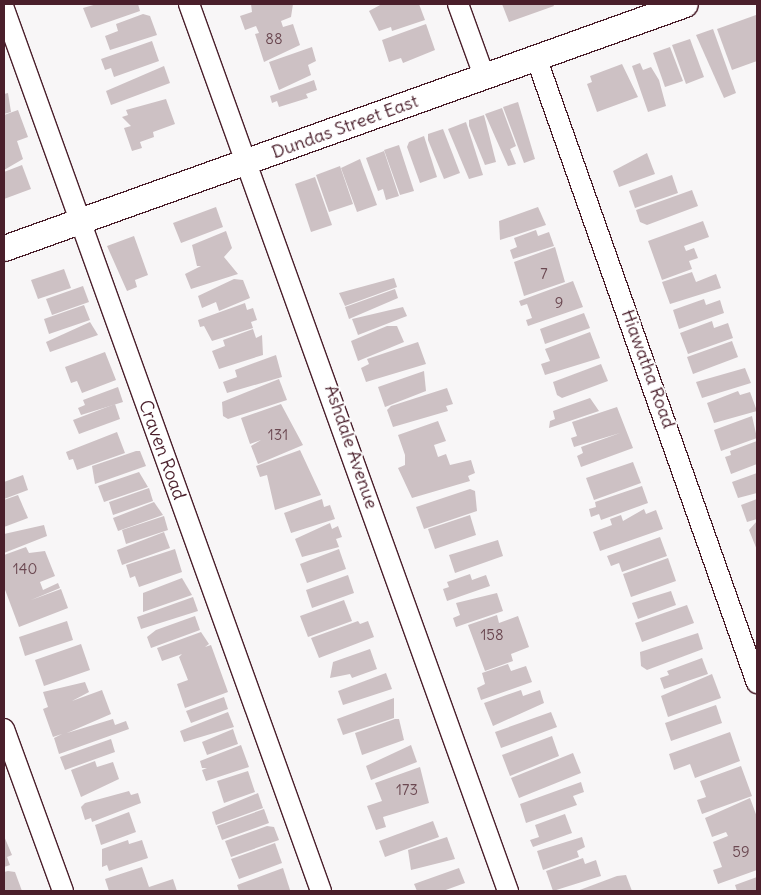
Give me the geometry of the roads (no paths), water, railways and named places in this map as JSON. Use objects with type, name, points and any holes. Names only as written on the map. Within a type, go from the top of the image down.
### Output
[{"type":"street","name":"Ashdale Avenue","points":[[189,4],[508,891]]},
{"type":"street","points":[[458,4],[484,76]]},
{"type":"street","name":"Dundas Street East","points":[[4,248],[246,163],[685,4]]},
{"type":"street","name":"Craven Road","points":[[4,9],[321,891]]},
{"type":"street","name":"Hiawatha Road","points":[[536,57],[757,683]]},
{"type":"street","points":[[4,729],[62,891]]}]
